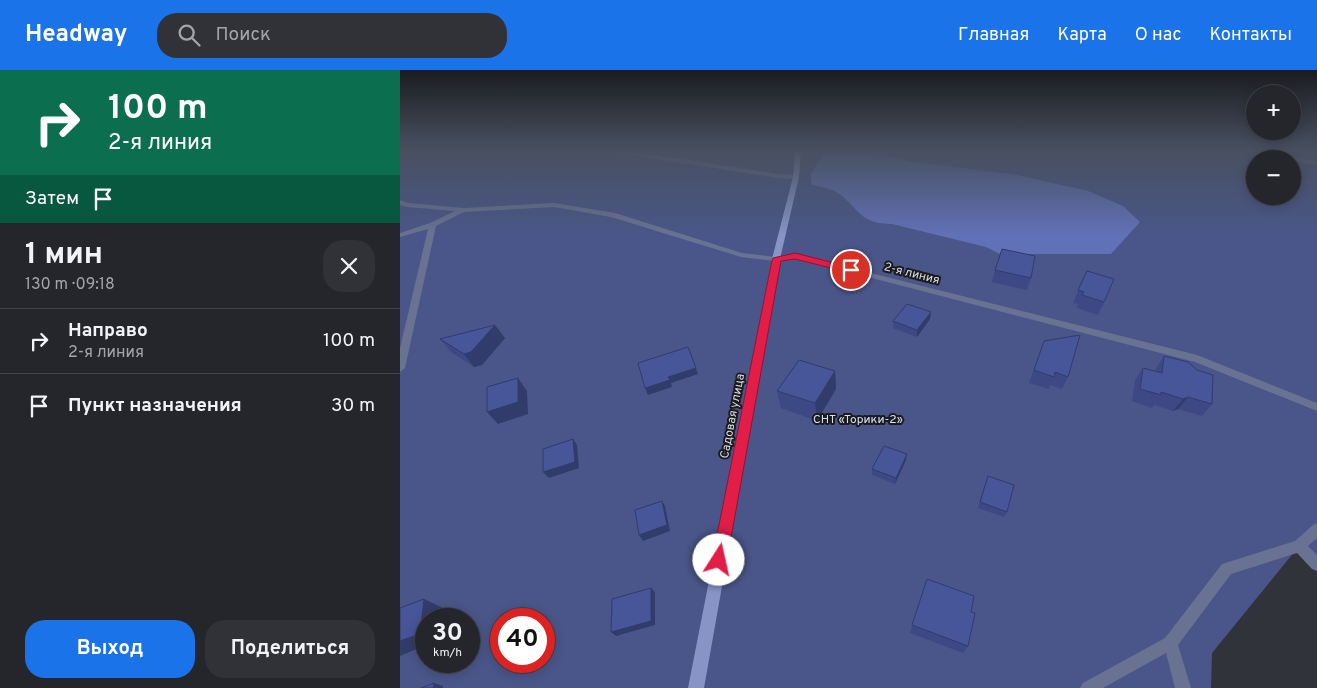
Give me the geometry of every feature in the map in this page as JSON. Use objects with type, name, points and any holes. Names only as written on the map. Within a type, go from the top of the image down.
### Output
[{"type":"street","name":"Садовая улица","points":[[696,688],[776,260],[796,179]]},
{"type":"street","points":[[400,202],[407,205],[464,210]]},
{"type":"street","name":"2-я линия","points":[[464,210],[554,205],[612,216],[741,255],[776,260],[795,256],[1197,359],[1317,407]]},
{"type":"street","points":[[400,235],[433,225],[464,210]]},
{"type":"street","points":[[400,368],[433,225]]},
{"type":"street","points":[[1088,688],[1170,643],[1227,569],[1299,546],[1317,530]]},
{"type":"street","points":[[1299,546],[1317,564]]},
{"type":"street","points":[[1170,643],[1183,688]]},
{"type":"green space","name":"СНТ «Торики-2»","points":[[400,179],[1246,179],[1246,205],[1301,205],[1301,179],[1317,179],[1317,564],[1299,546],[1212,653],[1211,688],[400,688]]},
{"type":"shaded area","points":[[811,179],[1034,179],[1088,191],[1123,206],[1140,222],[1111,254],[1000,254],[986,247],[873,221],[860,214],[835,191],[811,184]]},
{"type":"building","points":[[1002,249],[1035,256],[1031,278],[995,270]]},
{"type":"building","points":[[1087,271],[1114,279],[1104,302],[1082,295],[1084,292],[1078,290]]},
{"type":"building","points":[[907,304],[931,312],[917,330],[893,321]]},
{"type":"building","points":[[495,325],[471,352],[464,354],[440,339]]},
{"type":"building","points":[[1080,335],[1068,377],[1055,372],[1054,377],[1034,370],[1044,341]]},
{"type":"building","points":[[688,347],[696,368],[668,377],[670,380],[645,388],[638,363]]},
{"type":"building","points":[[1164,356],[1188,362],[1197,370],[1213,375],[1212,404],[1188,397],[1183,399],[1161,392],[1161,395],[1140,389],[1143,368],[1162,373]]},
{"type":"building","points":[[799,360],[835,371],[815,403],[777,391]]},
{"type":"building","points":[[518,378],[518,402],[487,412],[487,387]]},
{"type":"building","points":[[573,439],[575,462],[543,472],[543,449]]},
{"type":"building","points":[[884,446],[907,454],[896,478],[872,469]]},
{"type":"building","points":[[988,476],[1014,485],[1007,512],[980,502]]},
{"type":"building","points":[[662,501],[667,525],[639,535],[635,510]]},
{"type":"building","points":[[927,579],[974,596],[971,612],[975,613],[968,646],[912,625]]},
{"type":"building","points":[[651,588],[651,621],[611,632],[612,599]]},
{"type":"building","points":[[424,599],[423,608],[415,608],[415,636],[400,641],[400,608]]},
{"type":"building","points":[[434,683],[433,688],[421,688]]},
{"type":"route","points":[[719,560],[776,260],[795,256],[851,270]]}]
